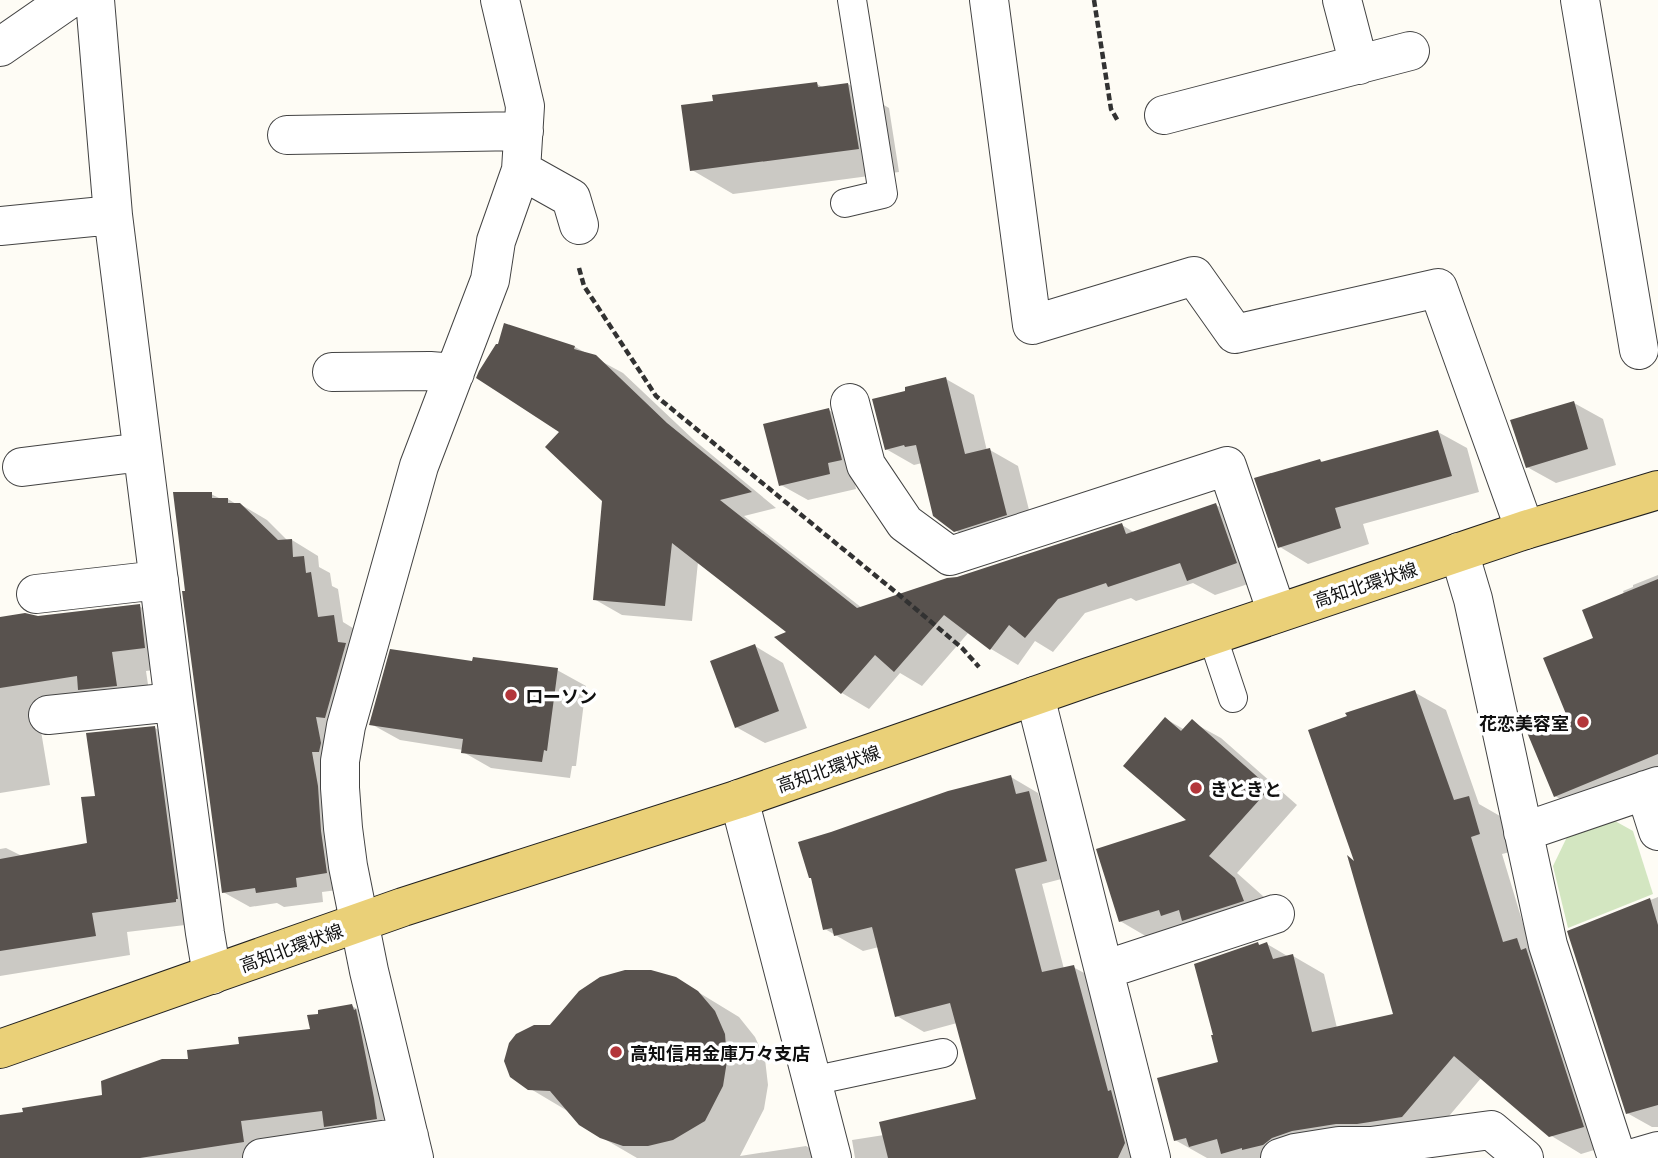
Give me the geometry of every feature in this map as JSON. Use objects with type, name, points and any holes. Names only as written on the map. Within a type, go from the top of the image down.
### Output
[{"type":"main road","name":"高知北環状線","points":[[0,1049],[359,922],[739,799],[1525,530],[1658,490]]},
{"type":"street","points":[[0,47],[68,0]]},
{"type":"street","points":[[95,0],[113,215],[173,702],[212,975]]},
{"type":"street","points":[[262,1158],[412,1147],[359,922],[343,828],[340,761],[346,726],[419,466],[490,280],[496,241],[521,170],[525,106],[500,0]]},
{"type":"street","points":[[989,0],[1032,325],[1194,276],[1235,334],[1438,288],[1525,530]]},
{"type":"street","points":[[1342,0],[1359,65]]},
{"type":"street","points":[[1580,0],[1639,350]]},
{"type":"street","points":[[1164,115],[1410,51]]},
{"type":"street","points":[[287,135],[524,131]]},
{"type":"street","points":[[521,170],[570,198],[579,225]]},
{"type":"street","points":[[0,226],[113,215]]},
{"type":"street","points":[[332,372],[430,370],[455,373]]},
{"type":"street","points":[[850,402],[866,465],[905,523],[950,556],[1227,466],[1277,613]]},
{"type":"street","points":[[22,467],[142,452]]},
{"type":"street","points":[[1459,552],[1473,599],[1548,945],[1617,1158]]},
{"type":"street","points":[[36,594],[159,580]]},
{"type":"street","points":[[1035,696],[1151,1158]]},
{"type":"street","points":[[48,715],[173,702]]},
{"type":"street","points":[[1523,832],[1652,788],[1658,831]]},
{"type":"street","points":[[739,799],[832,1158]]},
{"type":"street","points":[[1104,970],[1275,914]]},
{"type":"street","points":[[1280,1158],[1339,1146],[1371,1146],[1491,1130],[1524,1158]]},
{"type":"street","points":[[1634,1158],[1658,1151]]},
{"type":"lane","points":[[845,203],[883,194],[852,0]]},
{"type":"lane","points":[[1212,635],[1233,698]]},
{"type":"lane","points":[[812,1081],[943,1053]]},
{"type":"path","points":[[1094,0],[1111,109],[1130,139],[1160,128],[1164,115]]},
{"type":"path","points":[[579,225],[567,231],[584,286],[656,396],[907,601],[962,648],[980,668]]},
{"type":"green space","points":[[1615,821],[1633,831],[1653,894],[1568,928],[1553,866],[1567,837]]},
{"type":"building","points":[[817,82],[818,87],[848,83],[859,149],[690,171],[681,105],[713,101],[712,95]]},
{"type":"building","points":[[504,323],[596,355],[667,423],[752,492],[720,500],[857,608],[1122,523],[1126,534],[1216,503],[1237,563],[1187,581],[1180,563],[1108,587],[1106,583],[1058,599],[1025,638],[1009,625],[990,650],[944,615],[894,672],[875,655],[841,694],[774,637],[786,632],[672,543],[665,606],[593,600],[602,501],[545,447],[559,432],[476,378],[498,344]]},
{"type":"building","points":[[946,377],[965,454],[990,448],[1007,515],[954,532],[933,516],[916,445],[885,450],[872,399]]},
{"type":"building","points":[[1574,401],[1588,449],[1526,468],[1510,420]]},
{"type":"building","points":[[829,408],[842,460],[828,463],[830,474],[779,486],[763,424]]},
{"type":"building","points":[[1438,430],[1452,476],[1335,508],[1341,528],[1278,548],[1254,478]]},
{"type":"building","points":[[173,492],[212,492],[212,498],[228,498],[228,503],[240,503],[278,540],[292,539],[293,557],[304,556],[306,573],[311,572],[318,617],[334,615],[338,642],[346,643],[325,718],[316,717],[321,743],[319,752],[312,752],[327,873],[296,878],[297,887],[256,893],[255,888],[222,893],[182,591],[185,591]]},
{"type":"building","points":[[1658,579],[1658,754],[1554,797],[1526,730],[1566,714],[1543,658],[1593,638],[1582,610]]},
{"type":"building","points":[[140,604],[145,648],[112,652],[117,686],[78,690],[77,676],[0,688],[0,617],[25,613],[38,616]]},
{"type":"building","points":[[755,644],[779,711],[735,728],[710,661]]},
{"type":"building","points":[[390,649],[472,661],[473,657],[558,668],[547,751],[544,750],[542,762],[461,753],[463,739],[369,725]]},
{"type":"building","points":[[1415,690],[1454,800],[1469,796],[1480,834],[1471,837],[1503,942],[1517,938],[1521,950],[1526,948],[1584,1127],[1549,1137],[1454,1056],[1402,1117],[1292,1131],[1272,1138],[1263,1145],[1221,1154],[1217,1139],[1189,1147],[1186,1138],[1174,1141],[1157,1078],[1218,1062],[1194,964],[1258,942],[1259,945],[1267,942],[1273,959],[1293,954],[1312,1032],[1393,1014],[1347,855],[1354,861],[1308,730],[1347,716],[1345,713]]},
{"type":"building","points":[[1165,717],[1181,731],[1192,719],[1270,788],[1209,856],[1235,878],[1244,901],[1182,921],[1179,910],[1161,916],[1159,910],[1119,922],[1096,849],[1186,820],[1123,766]]},
{"type":"building","points":[[155,726],[178,899],[176,902],[92,913],[96,936],[0,951],[0,859],[87,843],[81,797],[95,796],[86,733]]},
{"type":"building","points":[[1011,775],[1016,794],[1029,791],[1047,861],[1015,869],[1042,972],[1074,965],[1125,1143],[1118,1158],[888,1158],[879,1122],[976,1099],[950,1003],[895,1017],[872,927],[834,936],[832,928],[823,930],[811,878],[798,842],[948,791]]},
{"type":"building","points":[[1650,898],[1658,925],[1658,1105],[1626,1114],[1567,931]]},
{"type":"building","name":"高知信用金庫万々支店","points":[[625,970],[651,970],[676,977],[698,991],[715,1011],[725,1034],[727,1061],[723,1086],[705,1121],[673,1140],[648,1146],[623,1146],[600,1138],[579,1125],[550,1091],[528,1090],[510,1077],[504,1061],[509,1043],[516,1034],[534,1025],[550,1025],[579,991],[600,977]]},
{"type":"building","points":[[352,1004],[354,1010],[356,1009],[360,1027],[377,1119],[324,1127],[322,1111],[241,1121],[244,1142],[140,1158],[0,1158],[0,1115],[23,1112],[22,1108],[102,1095],[101,1081],[162,1059],[188,1059],[187,1050],[239,1044],[238,1037],[310,1029],[307,1015],[318,1014],[318,1010]]},
{"type":"place","name":"ローソン","points":[[511,695]]},
{"type":"place","name":"花恋美容室","points":[[1583,722]]},
{"type":"place","name":"きときと","points":[[1196,788]]},
{"type":"place","name":"高知信用金庫万々支店","points":[[616,1052]]}]
